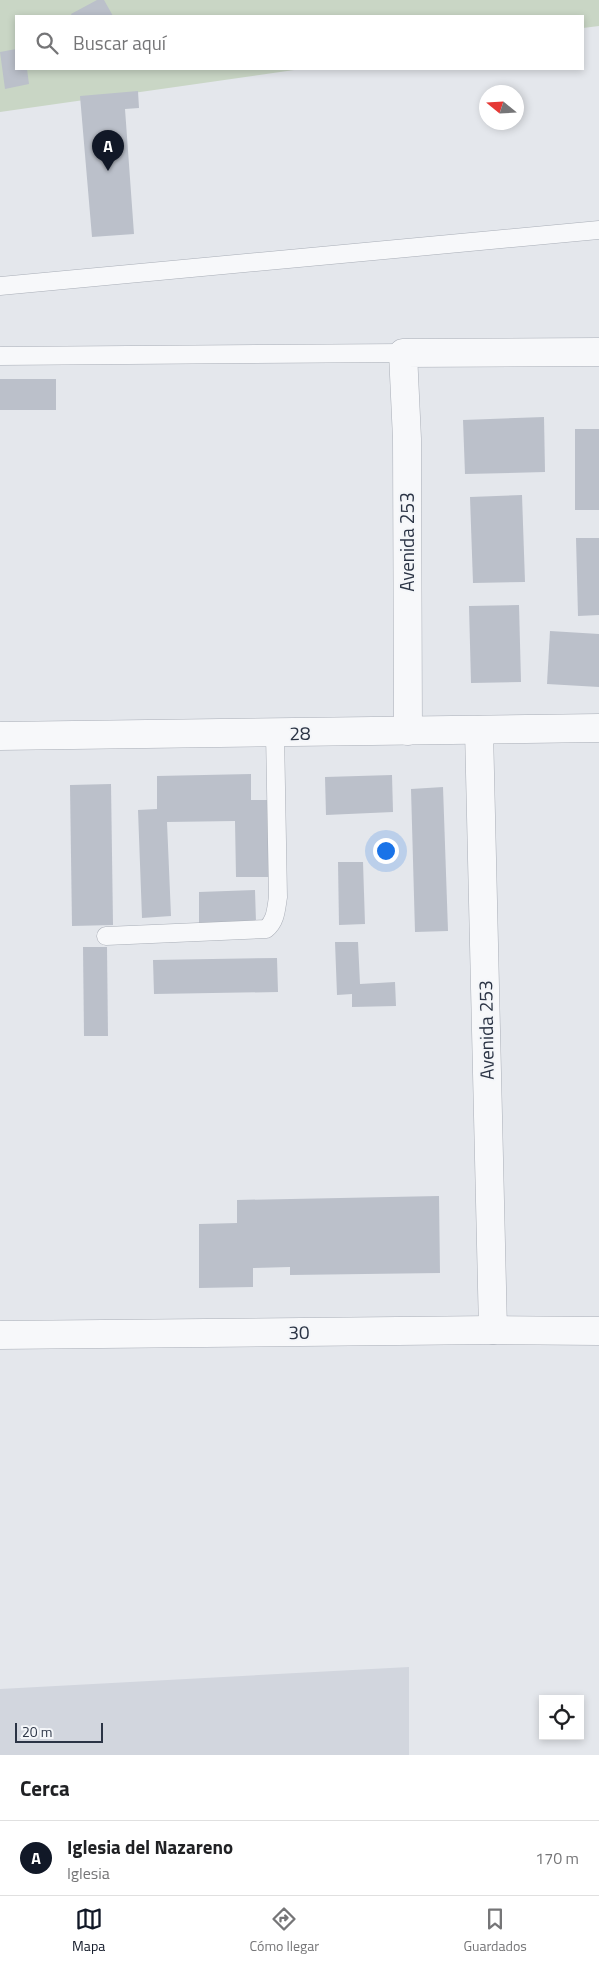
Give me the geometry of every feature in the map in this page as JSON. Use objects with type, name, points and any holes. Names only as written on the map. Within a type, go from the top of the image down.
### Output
[{"type":"street","points":[[403,353],[599,352]]},
{"type":"street","name":"Avenida 253","points":[[403,353],[407,439],[408,731]]},
{"type":"street","name":"28","points":[[0,736],[599,728]]},
{"type":"street","name":"Avenida 253","points":[[479,730],[493,1330]]},
{"type":"street","name":"30","points":[[0,1335],[493,1330],[599,1331]]},
{"type":"lane","points":[[0,286],[599,230]]},
{"type":"lane","points":[[0,356],[403,353]]},
{"type":"lane","points":[[106,936],[266,929],[271,925],[275,917],[278,897],[275,733]]},
{"type":"shaded area","points":[[409,1667],[409,1755],[0,1755],[0,1689]]},
{"type":"green space","points":[[0,0],[599,0],[599,26],[584,28],[584,15],[15,15],[15,70],[294,70],[0,112]]},
{"type":"building","points":[[97,0],[104,0],[112,15],[72,15]]},
{"type":"building","points":[[15,49],[15,70],[27,70],[29,84],[5,89],[0,52]]},
{"type":"building","points":[[138,91],[139,108],[125,109],[134,234],[92,237],[80,96]]},
{"type":"building","points":[[0,379],[56,379],[56,410],[0,410]]},
{"type":"building","points":[[544,417],[545,472],[465,474],[463,420]]},
{"type":"building","points":[[575,429],[599,429],[599,510],[575,510]]},
{"type":"building","points":[[522,495],[525,582],[473,583],[470,497]]},
{"type":"building","points":[[576,538],[599,538],[599,615],[578,616]]},
{"type":"building","points":[[519,605],[521,682],[471,683],[469,606]]},
{"type":"building","points":[[550,631],[599,634],[599,687],[547,684]]},
{"type":"building","points":[[251,774],[251,800],[273,800],[274,877],[236,877],[235,821],[167,822],[171,916],[142,918],[138,810],[157,809],[157,776]]},
{"type":"building","points":[[392,775],[393,812],[326,815],[325,777]]},
{"type":"building","points":[[111,784],[113,925],[72,926],[70,785]]},
{"type":"building","points":[[443,787],[448,931],[415,932],[411,789]]},
{"type":"building","points":[[338,862],[363,862],[365,924],[339,925]]},
{"type":"building","points":[[255,890],[256,923],[199,924],[199,892]]},
{"type":"building","points":[[335,942],[358,942],[360,984],[395,982],[396,1006],[352,1007],[352,994],[337,995]]},
{"type":"building","points":[[83,947],[107,947],[108,1036],[84,1036]]},
{"type":"building","points":[[277,958],[278,992],[154,994],[153,960]]},
{"type":"building","points":[[439,1196],[440,1273],[290,1275],[290,1267],[253,1268],[253,1287],[199,1288],[199,1224],[237,1223],[237,1200]]},
{"type":"place","name":"Iglesia del Nazareno","points":[[108,171]]}]
